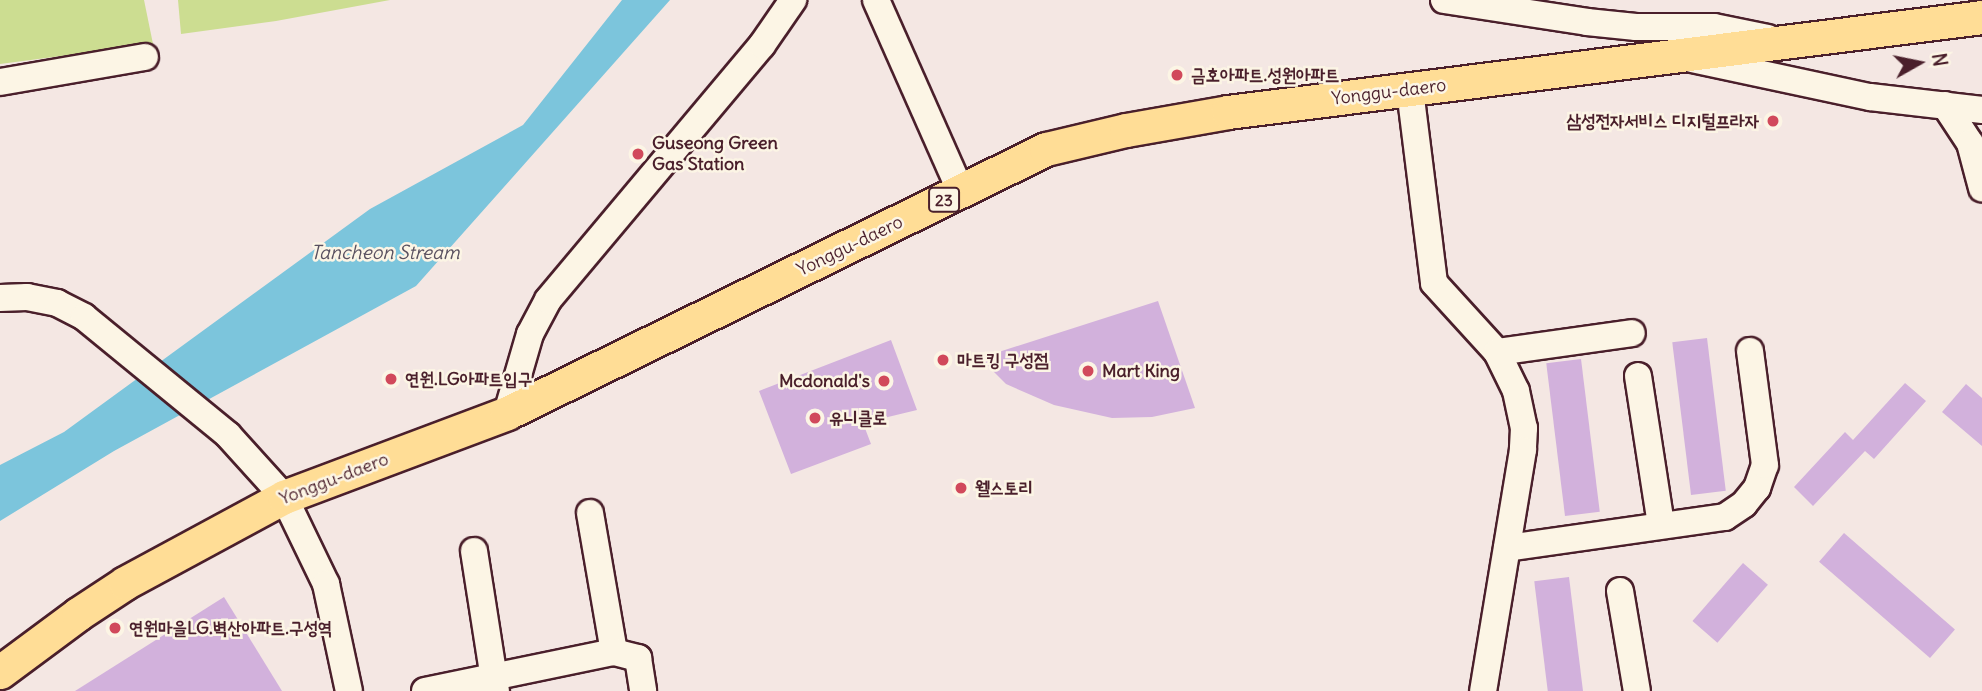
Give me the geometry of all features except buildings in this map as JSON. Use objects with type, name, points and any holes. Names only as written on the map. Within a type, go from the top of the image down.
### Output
[{"type":"main road","name":"Yonggu-daero","points":[[0,672],[125,583],[284,496],[508,413],[1046,149],[1126,130],[1228,112],[1982,17]]},
{"type":"street","points":[[508,413],[530,334],[548,300],[762,45],[793,0]]},
{"type":"street","points":[[876,0],[961,192]]},
{"type":"street","points":[[1423,0],[1425,3],[1436,0]]},
{"type":"street","points":[[1444,0],[1636,27],[1714,27],[1783,42]]},
{"type":"street","points":[[1677,55],[1870,97],[1982,110]]},
{"type":"street","points":[[0,82],[145,57]]},
{"type":"street","points":[[1410,90],[1434,283],[1497,352],[1516,391],[1524,428],[1483,691]]},
{"type":"street","points":[[1945,105],[1970,143],[1982,188]]},
{"type":"street","points":[[0,298],[27,297],[57,303],[84,317],[228,435],[284,496],[326,584],[349,691]]},
{"type":"street","points":[[1497,352],[1632,333]]},
{"type":"street","points":[[1507,548],[1725,517],[1744,504],[1757,488],[1765,465],[1750,351]]},
{"type":"street","points":[[1638,376],[1661,525]]},
{"type":"street","points":[[590,513],[614,652]]},
{"type":"street","points":[[474,551],[495,683]]},
{"type":"street","points":[[1620,591],[1637,691]]},
{"type":"street","points":[[425,691],[495,683],[614,652],[638,658],[643,691]]},
{"type":"green space","points":[[0,0],[144,0],[153,44],[0,64]]},
{"type":"green space","points":[[178,0],[390,0],[276,21],[181,34]]},
{"type":"water","name":"Tancheon Stream","points":[[622,0],[670,0],[416,286],[114,451],[0,521],[0,465],[64,432],[370,209],[523,125]]},
{"type":"place","name":"금호아파트.성원아파트","points":[[1177,75]]},
{"type":"place","name":"삼성전자서비스 디지털프라자","points":[[1773,121]]},
{"type":"place","name":"Guseong Green Gas Station","points":[[638,154]]},
{"type":"place","name":"마트킹 구성점","points":[[943,360]]},
{"type":"place","name":"Mart King","points":[[1088,371]]},
{"type":"place","name":"연원.LG아파트입구","points":[[391,379]]},
{"type":"place","name":"Mcdonald's","points":[[884,381]]},
{"type":"place","name":"유니클로","points":[[815,418]]},
{"type":"place","name":"웰스토리","points":[[961,488]]},
{"type":"place","name":"연원마을LG.벽산아파트.구성역","points":[[115,628]]}]
